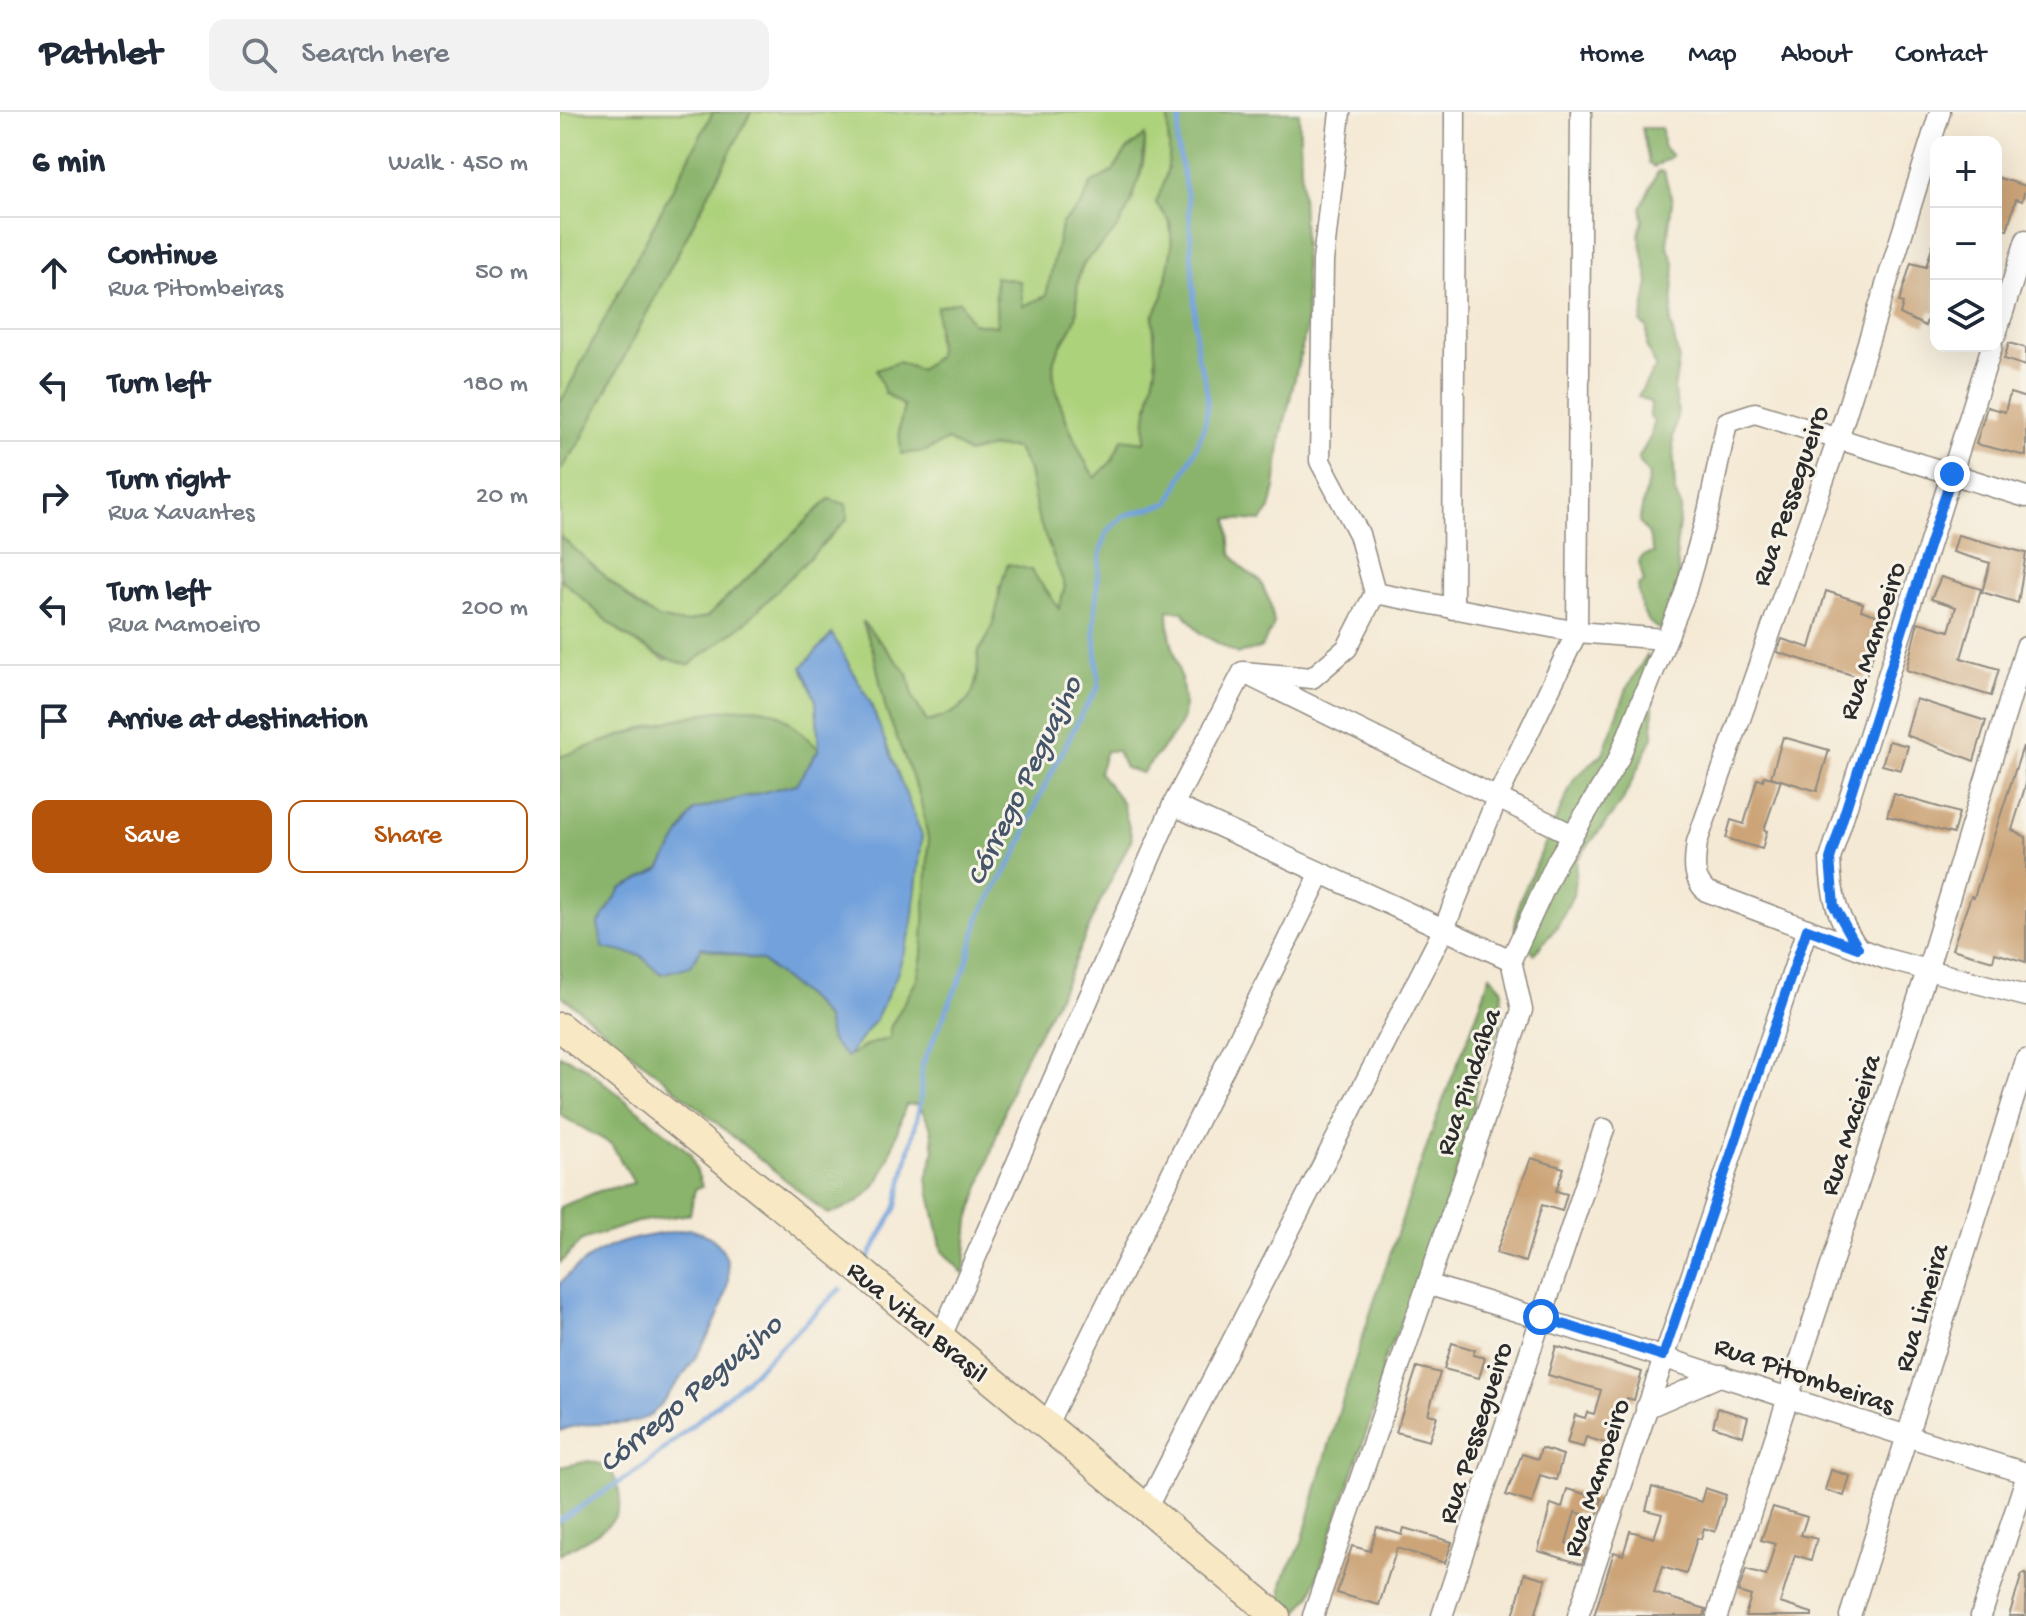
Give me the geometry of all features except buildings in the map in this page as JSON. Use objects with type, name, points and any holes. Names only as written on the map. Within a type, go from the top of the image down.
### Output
[{"type":"main road","name":"Rua Vital Brasil","points":[[560,1027],[850,1262],[1276,1616]]},
{"type":"street","points":[[1243,672],[1312,678],[1347,648],[1375,593],[1359,534],[1320,461],[1323,261],[1340,112]]},
{"type":"street","points":[[1453,609],[1455,112]]},
{"type":"street","points":[[1146,1509],[1443,931],[1498,796],[1577,632],[1581,112]]},
{"type":"street","name":"Rua Pessegueiro","points":[[1807,929],[1706,891],[1697,882],[1694,870],[1697,842],[1838,439],[1940,112]]},
{"type":"street","points":[[2002,315],[2026,240]]},
{"type":"street","name":"Rua Mamoeiro","points":[[1858,948],[1834,906],[1830,859],[1990,352]]},
{"type":"street","points":[[1173,805],[1511,960],[1557,861],[1618,760],[1685,593],[1708,512],[1727,422],[1755,413],[2026,497]]},
{"type":"street","points":[[1375,593],[1577,632],[1664,639]]},
{"type":"street","name":"Rua Macieira","points":[[1717,1616],[1927,971],[2026,647]]},
{"type":"street","points":[[1243,672],[1573,835]]},
{"type":"street","points":[[940,1339],[1173,805],[1243,672]]},
{"type":"street","points":[[1046,1426],[1320,875]]},
{"type":"street","points":[[1807,929],[1927,971],[2026,996]]},
{"type":"street","name":"Rua Mamoeiro","points":[[1578,1616],[1807,929]]},
{"type":"street","name":"Rua Pindaíba","points":[[1313,1616],[1409,1331],[1429,1285],[1474,1141],[1522,1010],[1511,960]]},
{"type":"street","name":"Rua Limeira","points":[[1850,1616],[2026,1060]]},
{"type":"street","name":"Rua Pessegueiro","points":[[1442,1616],[1604,1129]]},
{"type":"street","name":"Rua Pitombeiras","points":[[1429,1285],[1663,1356],[2026,1476]]},
{"type":"street","points":[[1646,1408],[1722,1375]]},
{"type":"street","points":[[1981,1616],[2026,1476]]},
{"type":"green space","points":[[560,112],[713,112],[560,404]]},
{"type":"green space","points":[[713,112],[751,112],[579,444],[560,471],[560,404]]},
{"type":"green space","points":[[751,112],[1169,112],[1168,164],[1156,203],[1170,222],[1172,247],[1163,296],[1153,317],[1156,368],[1146,417],[1145,443],[1122,440],[1112,461],[1096,479],[1060,403],[1053,371],[1056,353],[1075,321],[1080,271],[1134,192],[1144,157],[1145,136],[1127,150],[1113,171],[1091,184],[1081,206],[1062,223],[1047,296],[1023,306],[995,277],[997,327],[972,323],[936,332],[939,355],[920,370],[898,362],[885,393],[904,406],[899,429],[926,451],[948,439],[968,453],[992,447],[1016,448],[1029,470],[1038,518],[1065,586],[1060,610],[1046,589],[999,586],[995,621],[978,652],[974,691],[953,713],[927,722],[913,698],[908,674],[863,624],[874,653],[886,710],[920,797],[929,843],[922,956],[917,980],[890,1028],[890,1039],[867,1045],[847,1057],[876,1019],[915,883],[922,836],[802,667],[816,701],[819,749],[777,713],[642,728],[560,757],[560,578],[624,635],[665,660],[709,650],[747,621],[829,499],[707,617],[683,623],[658,618],[637,605],[560,536],[560,471],[579,444]]},
{"type":"green space","points":[[1169,112],[1299,112],[1307,326],[1281,438],[1270,509],[1261,521],[1228,519],[1231,553],[1242,568],[1260,581],[1270,602],[1274,625],[1261,648],[1238,654],[1201,634],[1183,612],[1168,610],[1183,691],[1183,716],[1172,737],[1142,773],[1125,768],[1117,751],[1106,751],[1099,772],[1122,802],[1132,838],[1098,906],[1063,988],[1017,1073],[969,1220],[964,1274],[942,1251],[927,1179],[934,1150],[931,1128],[919,1104],[906,1105],[889,1158],[874,1187],[847,1207],[827,1214],[560,994],[560,757],[669,722],[731,709],[757,708],[776,713],[793,725],[819,749],[796,784],[694,810],[660,869],[621,889],[598,925],[762,961],[813,1003],[826,1019],[831,1041],[847,1057],[867,1045],[890,1038],[890,1028],[917,980],[922,956],[929,843],[920,797],[886,710],[874,653],[862,621],[908,674],[913,698],[927,722],[962,706],[974,690],[978,652],[991,630],[1008,564],[1031,570],[1059,609],[1065,586],[1038,518],[1029,470],[1016,448],[992,447],[968,453],[948,440],[926,451],[901,454],[899,429],[904,406],[885,393],[876,370],[898,362],[920,370],[938,355],[937,307],[960,301],[972,323],[997,326],[995,277],[1020,281],[1023,306],[1046,296],[1062,223],[1081,206],[1091,184],[1113,171],[1127,150],[1145,135],[1140,173],[1127,211],[1114,232],[1081,268],[1076,317],[1056,354],[1053,372],[1067,421],[1095,478],[1112,461],[1122,439],[1145,442],[1146,417],[1156,368],[1153,317],[1163,296],[1172,247],[1170,222],[1156,203],[1168,164]]},
{"type":"green space","points":[[1642,128],[1662,128],[1663,146],[1672,156],[1654,167],[1649,163]]},
{"type":"green space","points":[[1658,171],[1664,172],[1672,201],[1667,245],[1675,265],[1671,324],[1679,360],[1674,389],[1678,410],[1673,438],[1675,493],[1681,506],[1676,549],[1680,586],[1664,631],[1647,619],[1641,606],[1638,585],[1644,582],[1639,562],[1642,556],[1654,553],[1648,533],[1639,522],[1649,476],[1638,459],[1651,436],[1654,422],[1650,417],[1651,403],[1638,396],[1656,366],[1647,348],[1647,328],[1641,323],[1649,283],[1639,233],[1643,220],[1641,207]]},
{"type":"green space","points":[[829,499],[846,504],[848,519],[747,621],[689,665],[670,660],[635,642],[560,578],[560,536],[637,605],[658,618],[683,623],[707,617]]},
{"type":"green space","points":[[1647,655],[1653,668],[1653,737],[1622,802],[1577,860],[1573,895],[1557,927],[1534,954],[1515,928],[1519,902],[1574,779],[1603,753],[1628,686]]},
{"type":"green space","points":[[1490,975],[1502,988],[1501,1025],[1478,1076],[1473,1114],[1457,1171],[1422,1277],[1383,1362],[1377,1401],[1311,1595],[1300,1610],[1286,1614],[1282,1587],[1284,1579],[1300,1547],[1384,1273]]},
{"type":"green space","points":[[560,1055],[585,1067],[690,1153],[702,1186],[695,1189],[690,1214],[637,1222],[582,1240],[560,1263],[560,1207],[599,1191],[634,1183],[611,1144],[560,1115]]},
{"type":"green space","points":[[589,1461],[608,1466],[617,1484],[620,1499],[618,1511],[601,1530],[560,1554],[560,1467]]},
{"type":"water","points":[[832,634],[870,702],[922,836],[911,931],[896,977],[876,1019],[847,1057],[831,1041],[826,1019],[813,1003],[762,961],[702,947],[691,966],[661,974],[641,956],[603,948],[598,925],[621,889],[660,869],[694,810],[796,784],[819,749],[816,701],[802,667]]},
{"type":"water","points":[[689,1229],[714,1240],[726,1257],[728,1279],[712,1330],[697,1354],[660,1406],[649,1416],[628,1423],[582,1425],[560,1431],[560,1283],[591,1257],[619,1243]]},
{"type":"waterway","name":"Córrego Peguajho","points":[[867,1260],[896,1208],[920,1104],[922,1065],[965,968],[980,915],[1019,849],[1038,800],[1099,686],[1094,624],[1100,554],[1107,532],[1123,516],[1169,503],[1202,432],[1207,397],[1205,378],[1197,357],[1189,205],[1177,143],[1181,112]]},
{"type":"waterway","name":"Córrego Peguajho","points":[[560,1520],[643,1467],[747,1379],[840,1289]]},
{"type":"route","points":[[1541,1317],[1663,1356],[1807,929],[1858,948],[1842,926],[1834,906],[1830,859],[1952,474]]}]
